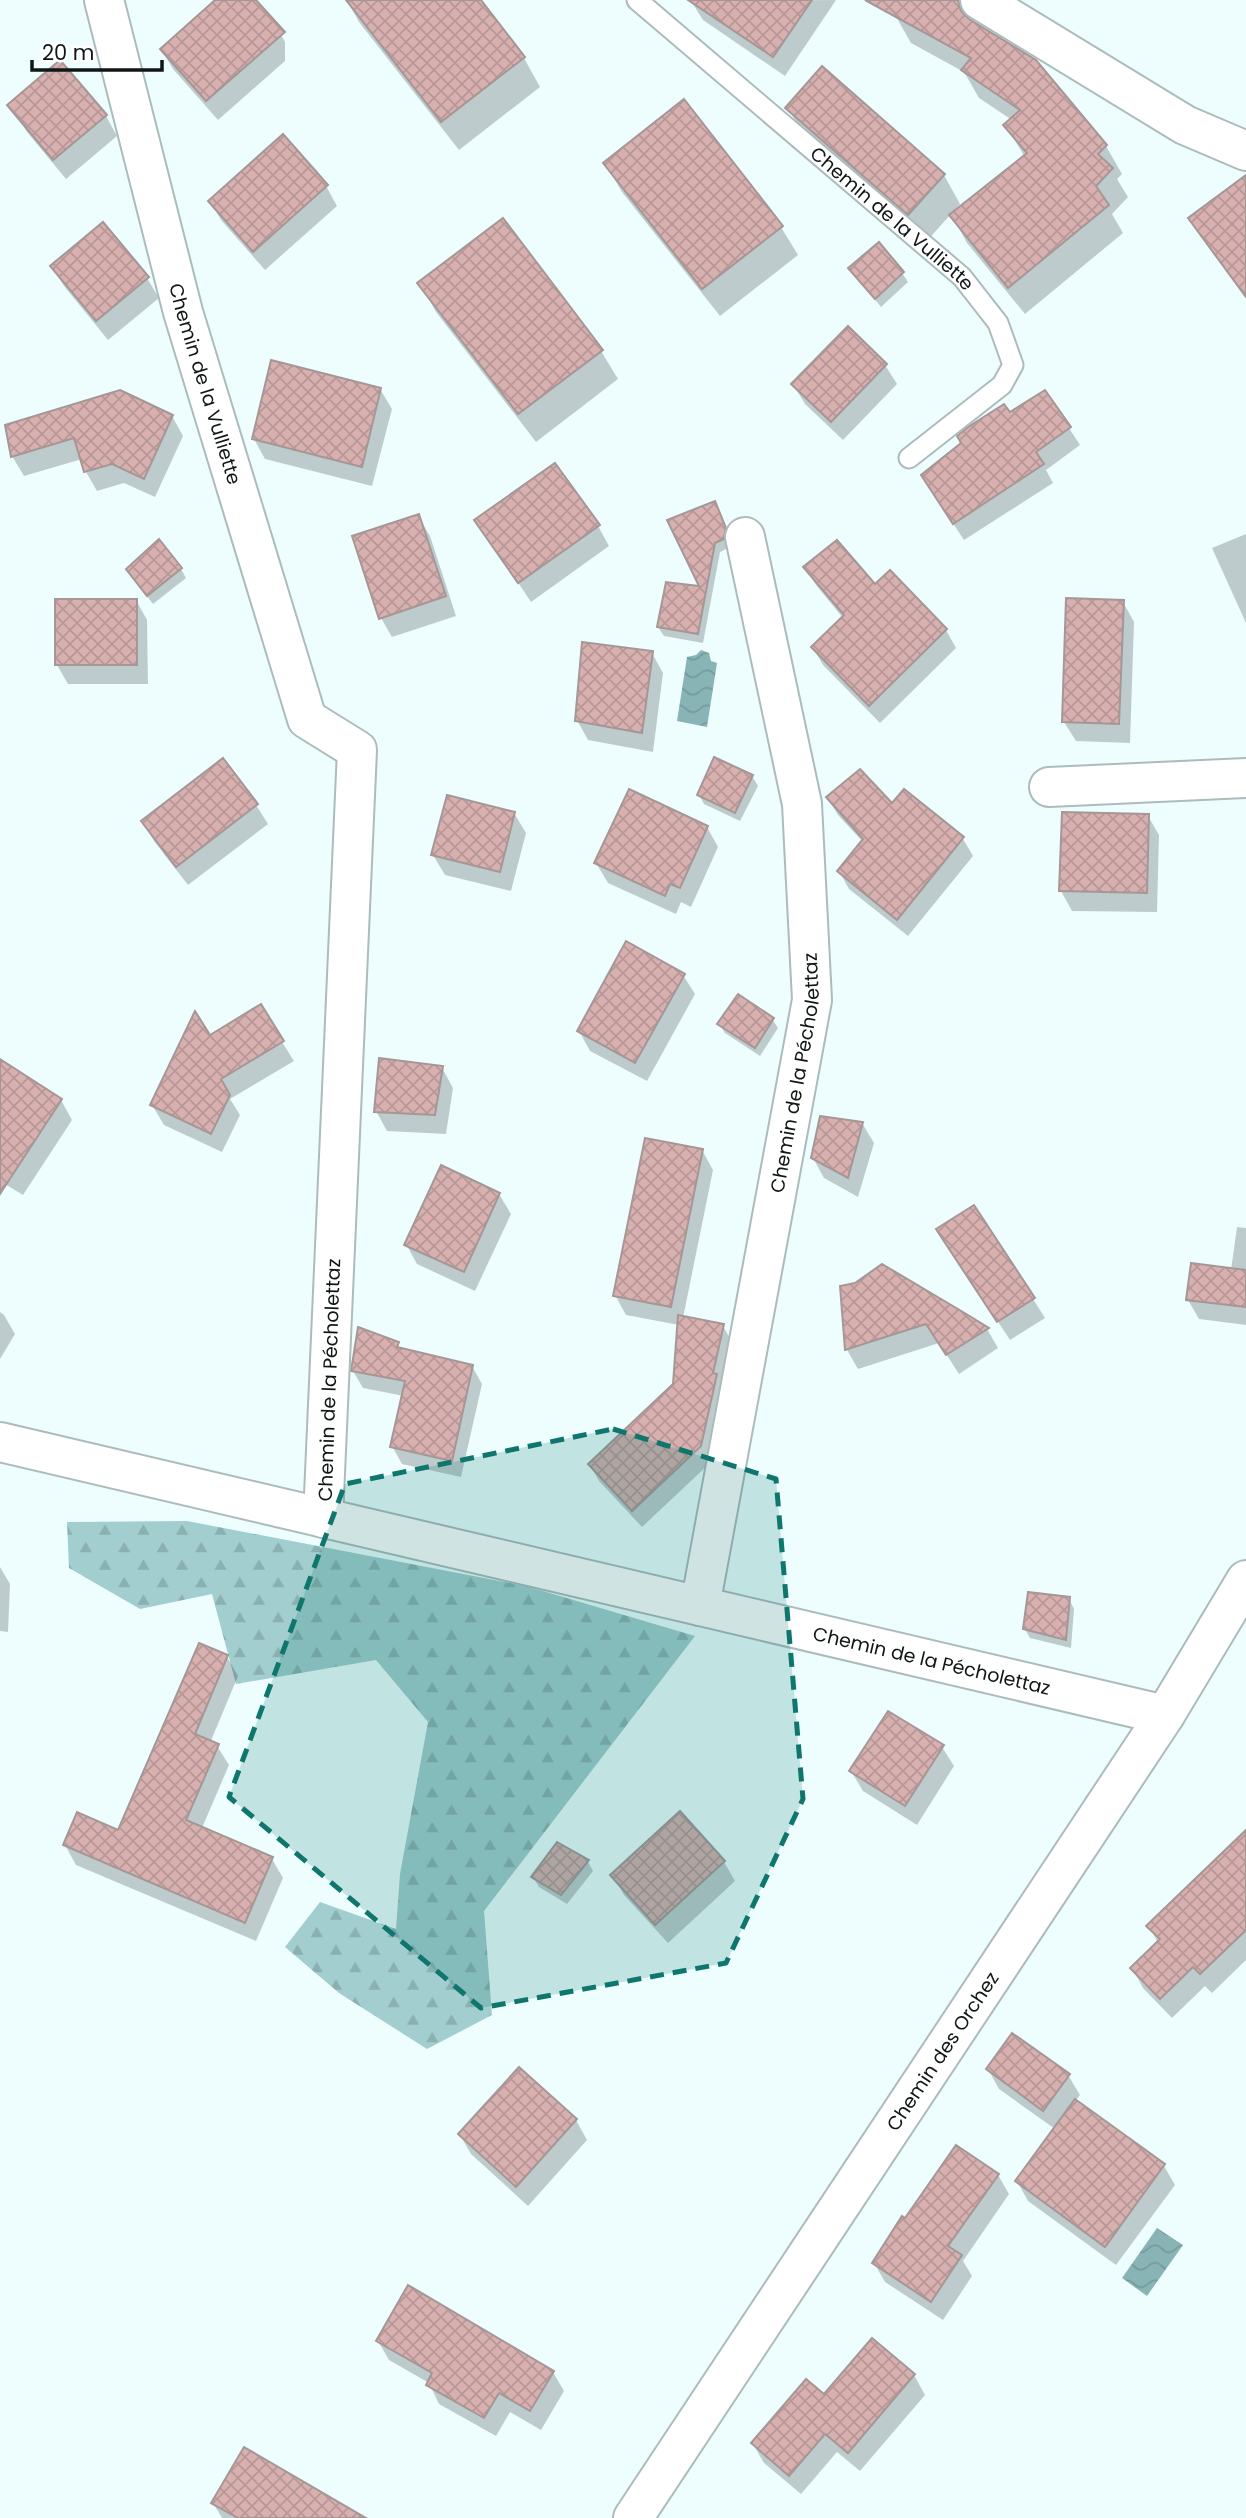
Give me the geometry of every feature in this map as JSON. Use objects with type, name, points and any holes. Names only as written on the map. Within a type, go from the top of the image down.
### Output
[{"type":"street","name":"Chemin de la Vulliette","points":[[104,0],[183,312],[307,719],[347,743]]},
{"type":"street","points":[[979,0],[1185,125],[1246,151]]},
{"type":"street","name":"Chemin de la Pécholettaz","points":[[701,1606],[812,1000],[802,804],[745,537]]},
{"type":"street","name":"Chemin de la Pécholettaz","points":[[323,1518],[357,750],[347,743]]},
{"type":"street","points":[[1049,787],[1246,778]]},
{"type":"street","name":"Chemin de la Pécholettaz","points":[[0,1442],[1164,1715]]},
{"type":"street","name":"Chemin des Orchez","points":[[633,2518],[1164,1715],[1246,1580]]},
{"type":"lane","name":"Chemin de la Vulliette","points":[[637,0],[962,277],[998,323],[1013,365],[1002,385],[909,458]]},
{"type":"highlighted area","points":[[613,1429],[776,1479],[803,1799],[726,1963],[481,2008],[229,1797],[345,1484]]},
{"type":"green space","points":[[187,1521],[526,1586],[695,1636],[484,1911],[492,2015],[427,2049],[339,1993],[285,1947],[320,1902],[396,1929],[400,1874],[428,1722],[376,1660],[236,1684],[212,1594],[140,1609],[69,1568],[67,1522]]},
{"type":"water","points":[[701,650],[709,653],[711,661],[717,663],[707,727],[677,721],[687,657],[696,655]]},
{"type":"water","points":[[1157,2228],[1183,2245],[1147,2296],[1122,2278]]},
{"type":"building","points":[[215,0],[256,0],[285,32],[206,101],[160,49]]},
{"type":"building","points":[[346,0],[481,0],[525,57],[441,122]]},
{"type":"building","points":[[688,0],[812,0],[773,57]]},
{"type":"building","points":[[865,0],[958,0],[961,11],[969,19],[1036,60],[1107,145],[1098,154],[1113,168],[1096,186],[1109,205],[1008,288],[949,215],[1027,153],[1003,125],[1020,110],[961,70],[971,58]]},
{"type":"building","points":[[60,60],[107,115],[53,160],[7,105]]},
{"type":"building","points":[[822,66],[945,174],[908,215],[785,108]]},
{"type":"building","points":[[684,99],[783,226],[702,289],[603,163]]},
{"type":"building","points":[[283,134],[328,185],[253,252],[208,201]]},
{"type":"building","points":[[1246,175],[1246,297],[1188,218]]},
{"type":"building","points":[[503,218],[603,350],[518,414],[417,283]]},
{"type":"building","points":[[103,222],[149,277],[96,321],[50,266]]},
{"type":"building","points":[[879,242],[904,272],[875,299],[848,268]]},
{"type":"building","points":[[848,326],[887,364],[831,422],[791,384]]},
{"type":"building","points":[[271,360],[381,388],[362,467],[252,439]]},
{"type":"building","points":[[120,390],[173,415],[144,479],[112,464],[84,472],[74,438],[11,457],[5,425]]},
{"type":"building","points":[[1045,390],[1071,427],[1036,452],[1044,464],[953,524],[921,475],[961,443],[957,436],[968,427],[1004,404],[1010,412]]},
{"type":"building","points":[[555,463],[600,525],[518,583],[474,520]]},
{"type":"building","points":[[715,501],[726,528],[724,539],[715,543],[698,634],[657,627],[666,582],[699,586],[667,520]]},
{"type":"building","points":[[419,514],[446,596],[379,619],[352,536]]},
{"type":"building","points":[[159,539],[182,568],[147,596],[126,569]]},
{"type":"building","points":[[837,540],[875,584],[890,570],[947,629],[869,706],[811,647],[844,615],[803,567]]},
{"type":"building","points":[[1066,598],[1124,600],[1119,724],[1062,722]]},
{"type":"building","points":[[55,599],[137,599],[137,665],[55,665]]},
{"type":"building","points":[[582,642],[653,651],[642,733],[575,721]]},
{"type":"building","points":[[714,757],[753,775],[735,813],[697,795]]},
{"type":"building","points":[[223,758],[258,804],[176,867],[141,821]]},
{"type":"building","points":[[860,769],[892,803],[904,789],[964,837],[897,920],[837,871],[863,839],[826,797]]},
{"type":"building","points":[[629,789],[708,826],[680,888],[670,884],[665,896],[594,863]]},
{"type":"building","points":[[447,795],[515,812],[500,872],[431,855]]},
{"type":"building","points":[[1062,812],[1149,814],[1147,893],[1059,891]]},
{"type":"building","points":[[626,941],[685,974],[635,1063],[577,1031]]},
{"type":"building","points":[[738,994],[774,1018],[755,1048],[717,1024]]},
{"type":"building","points":[[261,1004],[284,1041],[221,1079],[230,1095],[211,1134],[150,1105],[195,1011],[210,1035]]},
{"type":"building","points":[[379,1058],[443,1066],[435,1115],[374,1112]]},
{"type":"building","points":[[0,1059],[62,1099],[0,1194]]},
{"type":"building","points":[[820,1116],[863,1122],[848,1178],[811,1158]]},
{"type":"building","points":[[645,1138],[703,1149],[671,1307],[613,1296]]},
{"type":"building","points":[[441,1165],[500,1193],[464,1272],[404,1245]]},
{"type":"building","points":[[974,1205],[1035,1298],[997,1322],[936,1229]]},
{"type":"building","points":[[1191,1263],[1246,1270],[1246,1307],[1186,1300]]},
{"type":"building","points":[[882,1264],[989,1328],[946,1355],[926,1324],[845,1350],[840,1286],[855,1283]]},
{"type":"building","points":[[678,1315],[724,1324],[713,1373],[717,1374],[701,1446],[632,1511],[588,1464],[673,1384]]},
{"type":"building","points":[[358,1327],[399,1342],[397,1347],[473,1365],[452,1461],[390,1447],[405,1381],[351,1371]]},
{"type":"building","points":[[1028,1592],[1070,1597],[1066,1640],[1023,1629]]},
{"type":"building","points":[[199,1643],[228,1655],[195,1734],[219,1744],[186,1820],[273,1857],[245,1923],[63,1845],[77,1812],[118,1830]]},
{"type":"building","points":[[888,1711],[944,1745],[905,1806],[849,1771]]},
{"type":"building","points":[[680,1811],[725,1861],[655,1925],[610,1875]]},
{"type":"building","points":[[1246,1830],[1246,1930],[1200,1974],[1193,1967],[1160,1999],[1130,1968],[1160,1939],[1146,1926]]},
{"type":"building","points":[[557,1842],[589,1860],[561,1895],[531,1877]]},
{"type":"building","points":[[1012,2033],[1070,2074],[1043,2111],[986,2069]]},
{"type":"building","points":[[519,2067],[577,2119],[516,2187],[458,2134]]},
{"type":"building","points":[[1075,2099],[1165,2164],[1105,2247],[1015,2181]]},
{"type":"building","points":[[956,2145],[999,2174],[948,2246],[962,2255],[931,2302],[872,2263],[902,2216],[905,2218]]},
{"type":"building","points":[[408,2285],[554,2371],[530,2411],[499,2393],[484,2418],[426,2385],[432,2373],[376,2341]]},
{"type":"building","points":[[872,2338],[915,2374],[848,2453],[825,2434],[789,2476],[751,2443],[806,2379],[824,2394]]},
{"type":"building","points":[[244,2447],[366,2518],[238,2518],[211,2503]]}]
